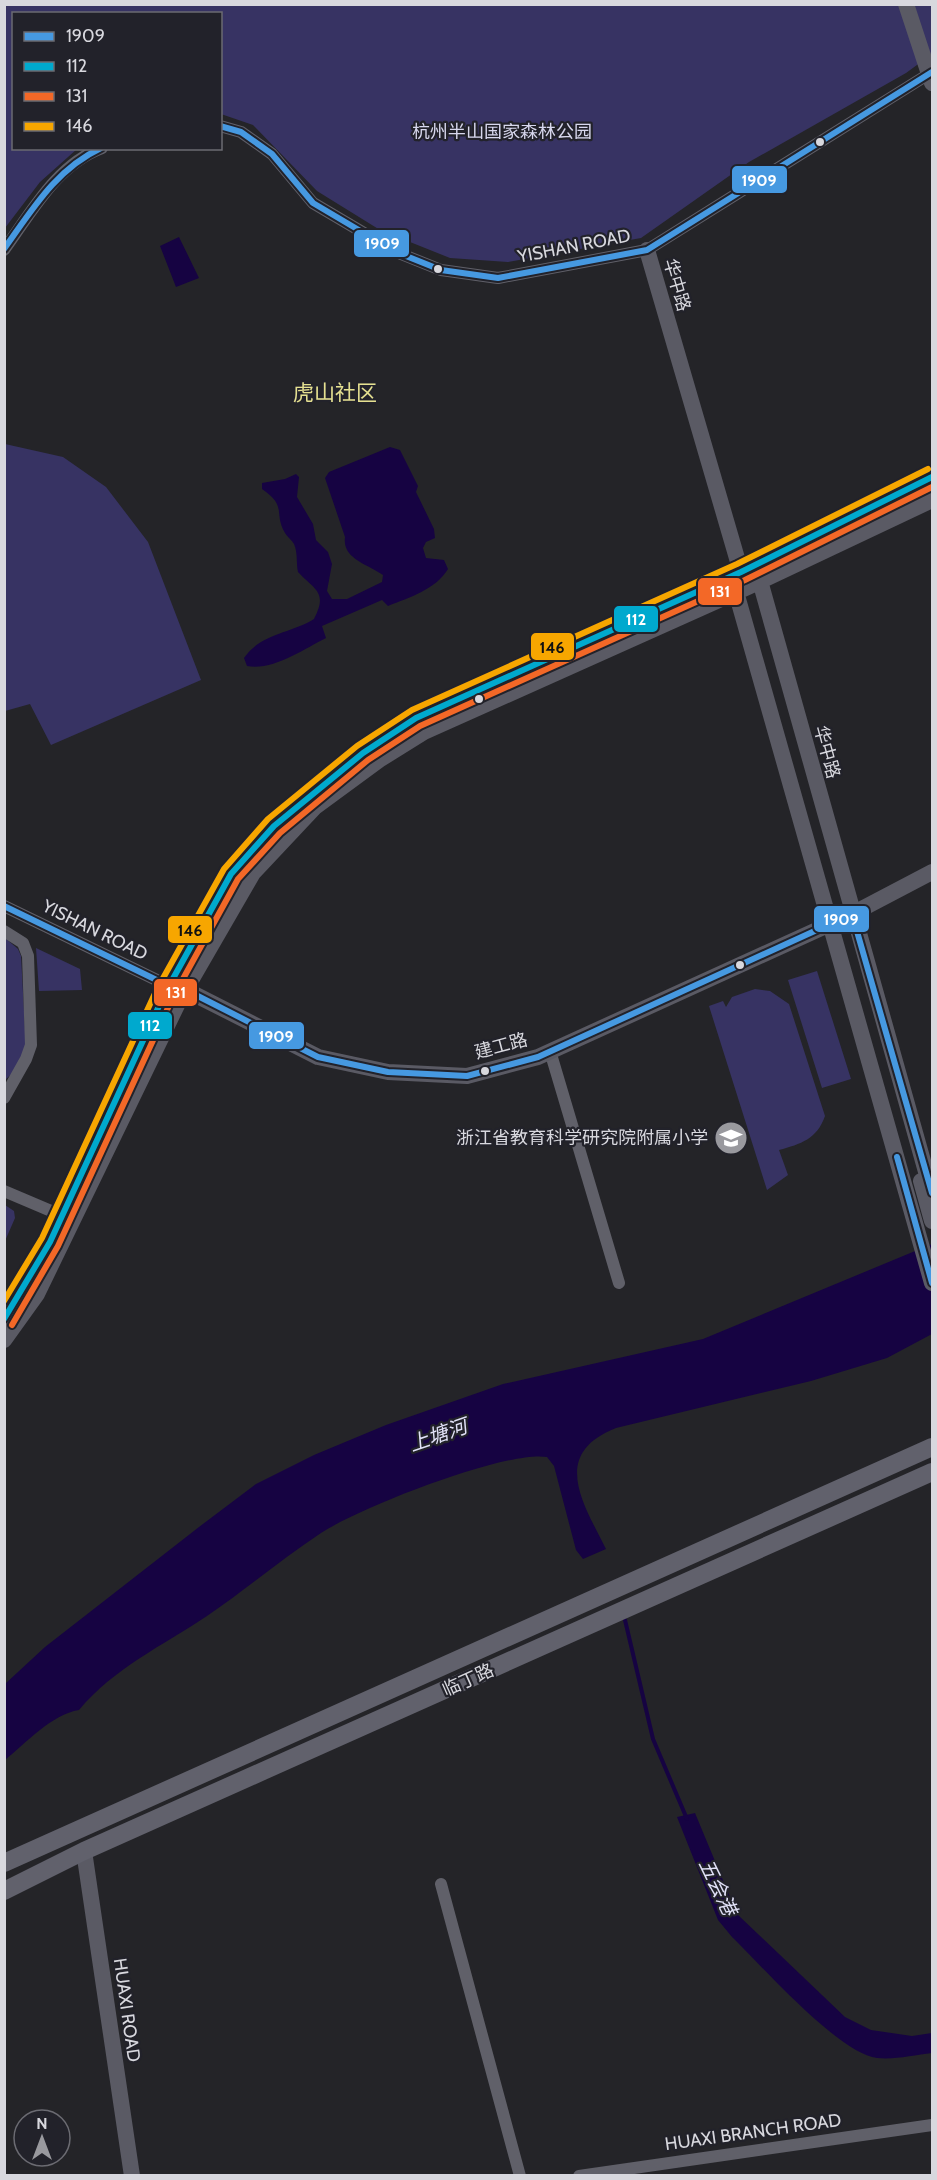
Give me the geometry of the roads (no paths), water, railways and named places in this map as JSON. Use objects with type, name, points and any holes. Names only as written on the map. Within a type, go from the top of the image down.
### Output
[{"type":"main road","points":[[906,4],[931,76]]},
{"type":"main road","name":"华中路","points":[[647,250],[741,572]]},
{"type":"main road","points":[[4,1340],[37,1294],[68,1217],[231,874],[274,826],[363,753],[416,718],[741,572],[933,477]]},
{"type":"main road","points":[[177,988],[253,873],[315,807],[379,760],[424,732],[760,581],[933,500]]},
{"type":"main road","points":[[741,572],[760,581]]},
{"type":"main road","points":[[735,592],[741,572]]},
{"type":"main road","name":"华中路","points":[[760,581],[852,914],[933,1193]]},
{"type":"main road","name":"华中路","points":[[735,592],[927,1248]]},
{"type":"main road","points":[[852,914],[933,873]]},
{"type":"main road","name":"建工路","points":[[177,988],[318,1057],[388,1072],[466,1076],[550,1051],[852,914]]},
{"type":"main road","name":"华中路","points":[[864,954],[878,1052],[927,1248],[933,1284]]},
{"type":"main road","name":"华中路","points":[[842,959],[878,1052],[933,1221]]},
{"type":"main road","points":[[4,1320],[68,1217]]},
{"type":"main road","name":"临丁路","points":[[4,1863],[933,1447]]},
{"type":"main road","name":"临丁路","points":[[4,1891],[84,1851],[933,1472]]},
{"type":"main road","name":"HUAXI ROAD","points":[[84,1851],[132,2175]]},
{"type":"street","name":"YISHAN ROAD","points":[[222,127],[241,132],[272,154],[313,203],[396,252],[441,270],[498,278],[647,250],[931,76]]},
{"type":"street","points":[[4,250],[50,186],[89,153],[97,150]]},
{"type":"street","name":"YISHAN ROAD","points":[[4,906],[177,988]]},
{"type":"street","points":[[4,931],[23,943],[28,956],[31,1045],[27,1059],[4,1098]]},
{"type":"street","points":[[550,1051],[619,1283]]},
{"type":"street","points":[[4,1191],[68,1217]]},
{"type":"street","points":[[441,1884],[520,2175]]},
{"type":"street","name":"HUAXI BRANCH ROAD","points":[[579,2175],[933,2125]]},
{"type":"water","points":[[179,237],[199,278],[176,287],[160,246]]},
{"type":"water","points":[[390,447],[400,450],[418,486],[416,492],[434,529],[435,538],[426,542],[423,548],[426,558],[444,560],[448,569],[429,588],[413,596],[388,606],[382,600],[322,626],[326,638],[288,658],[257,667],[247,666],[244,658],[259,643],[314,619],[320,603],[318,592],[298,572],[294,544],[282,526],[278,505],[262,489],[262,483],[285,479],[296,474],[299,477],[297,497],[313,524],[316,540],[328,552],[332,564],[327,591],[332,599],[347,599],[382,582],[383,575],[357,560],[348,551],[325,478],[329,472]]},
{"type":"water","name":"上塘河","points":[[932,1244],[932,1334],[887,1358],[811,1381],[616,1428],[596,1439],[583,1451],[578,1466],[578,1481],[589,1514],[606,1549],[583,1559],[576,1550],[554,1466],[547,1457],[527,1457],[467,1471],[398,1496],[321,1533],[207,1616],[139,1658],[107,1682],[79,1710],[49,1723],[5,1760],[5,1684],[45,1647],[256,1484],[314,1455],[386,1425],[503,1384],[703,1339]]},
{"type":"water","points":[[695,1813],[737,1914],[845,2017],[871,2030],[912,2036],[932,2033],[932,2053],[897,2058],[877,2058],[861,2053],[822,2025],[781,1987],[718,1920],[677,1817]]},
{"type":"waterway","name":"五会港","points":[[625,1620],[653,1739],[687,1819]]},
{"type":"place","name":"浙江省教育科学研究院附属小学","points":[[731,1138]]},
{"type":"district","name":"虎山社区","points":[[335,392]]},
{"type":"park label","name":"杭州半山国家森林公园","points":[[502,132]]}]
